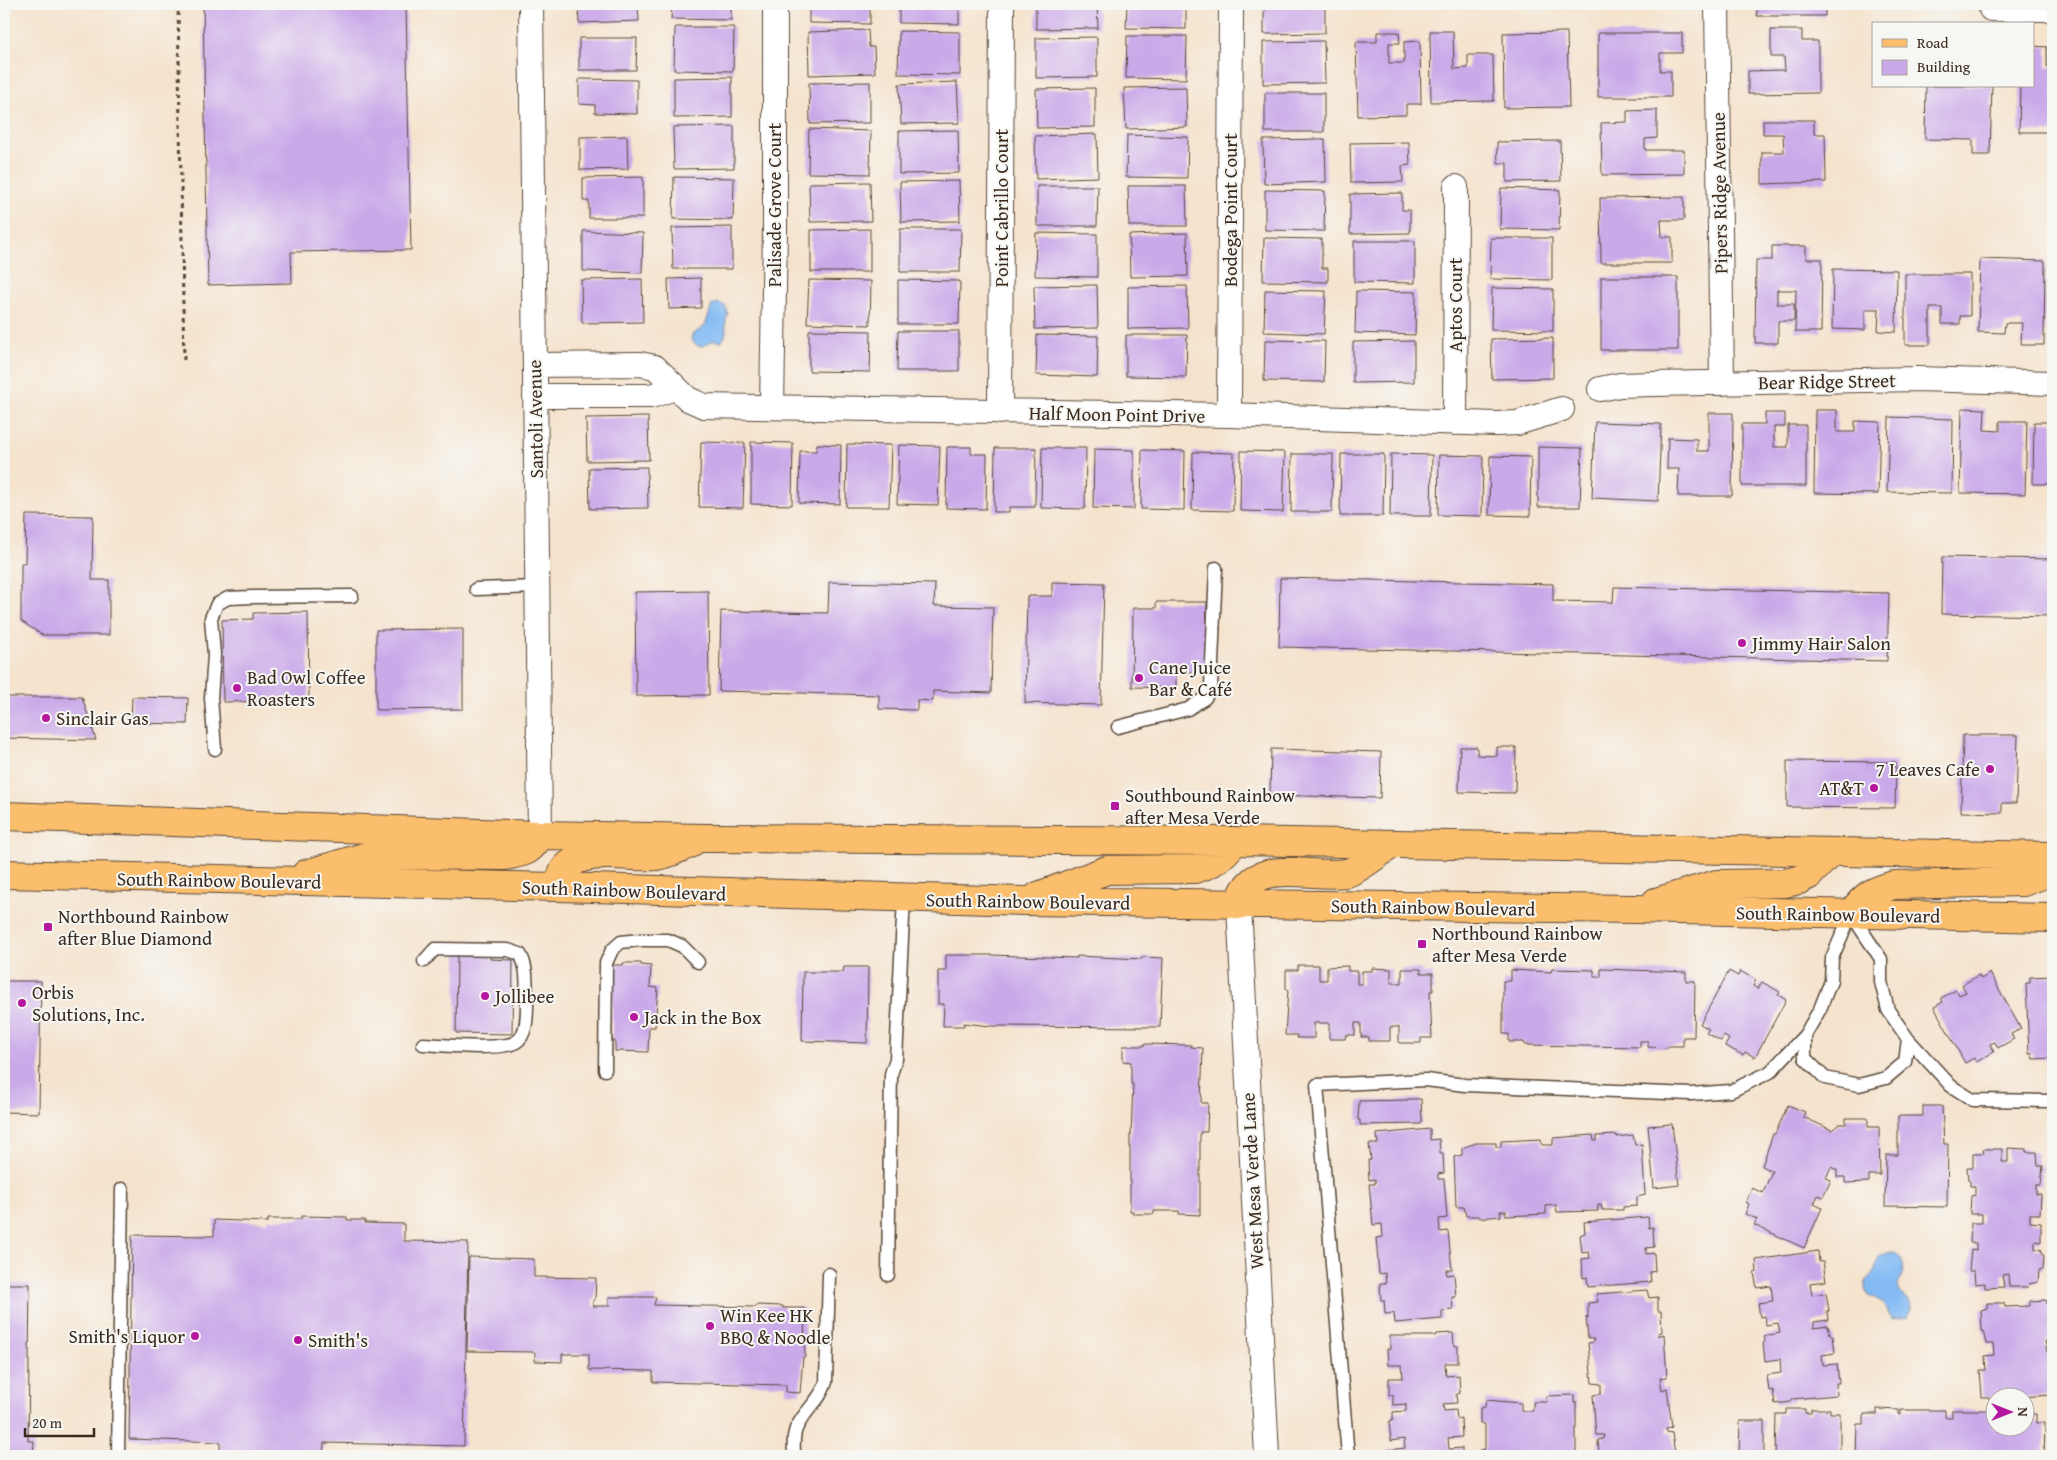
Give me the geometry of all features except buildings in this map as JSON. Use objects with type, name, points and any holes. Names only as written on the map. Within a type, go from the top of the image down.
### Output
[{"type":"main road","points":[[4,816],[540,835],[708,838],[1235,841],[2053,856]]},
{"type":"main road","points":[[278,882],[371,855],[504,856],[526,852],[534,845],[540,835]]},
{"type":"main road","points":[[558,887],[564,871],[575,861],[584,858],[597,856],[658,856],[708,838]]},
{"type":"main road","points":[[1025,901],[1107,870],[1189,869],[1208,865],[1222,857],[1235,841]]},
{"type":"main road","points":[[1239,905],[1242,892],[1264,875],[1280,871],[1348,873],[1392,844]]},
{"type":"main road","points":[[1633,909],[1717,884],[1785,883],[1799,880],[1809,875],[1830,853]]},
{"type":"main road","points":[[1851,914],[1861,901],[1875,890],[1894,885],[2023,882],[2053,871]]},
{"type":"main road","name":"South Rainbow Boulevard","points":[[4,874],[278,882],[558,887],[1025,901],[1633,909],[2053,918]]},
{"type":"street","name":"Santoli Avenue","points":[[531,4],[540,835]]},
{"type":"street","name":"Palisade Grove Court","points":[[772,407],[775,230],[775,4]]},
{"type":"street","name":"Point Cabrillo Court","points":[[1000,412],[1002,4]]},
{"type":"street","name":"Bodega Point Court","points":[[1229,415],[1231,4]]},
{"type":"street","name":"Pipers Ridge Avenue","points":[[1717,4],[1722,383]]},
{"type":"street","points":[[1991,9],[2053,9]]},
{"type":"street","name":"Aptos Court","points":[[1454,422],[1456,187]]},
{"type":"street","name":"Half Moon Point Drive","points":[[535,365],[640,364],[655,367],[688,399],[704,406],[1229,415],[1518,424],[1562,409]]},
{"type":"street","name":"Bear Ridge Street","points":[[1600,389],[1620,385],[1653,384],[1917,380],[2053,383]]},
{"type":"street","points":[[535,396],[651,396],[675,388]]},
{"type":"street","name":"West Mesa Verde Lane","points":[[1239,905],[1267,1456]]},
{"type":"lane","points":[[1118,727],[1188,709],[1205,698],[1211,686],[1216,568]]},
{"type":"lane","points":[[476,589],[537,587]]},
{"type":"lane","points":[[215,749],[211,698],[214,655],[211,618],[217,604],[228,598],[352,596]]},
{"type":"lane","points":[[888,1275],[891,1074],[896,1059],[904,898]]},
{"type":"lane","points":[[1348,1456],[1317,1085],[1426,1080],[1465,1085],[1691,1094],[1731,1091],[1770,1072],[1805,1035],[1820,1009],[1831,981],[1832,958],[1851,914]]},
{"type":"lane","points":[[1851,914],[1881,959],[1881,982],[1888,1010],[1908,1039],[1951,1086],[1973,1100],[2053,1101]]},
{"type":"lane","points":[[605,1070],[606,963],[612,950],[621,942],[668,940],[682,946],[698,962]]},
{"type":"lane","points":[[423,1044],[503,1047],[517,1042],[525,1029],[527,1010],[526,962],[520,954],[508,950],[435,949],[424,961]]},
{"type":"lane","points":[[1805,1035],[1805,1058],[1825,1078],[1858,1085],[1886,1078],[1906,1062],[1908,1039]]},
{"type":"lane","points":[[118,1456],[122,1189]]},
{"type":"lane","points":[[794,1456],[794,1437],[797,1426],[822,1395],[826,1382],[829,1274]]},
{"type":"path","points":[[178,4],[184,364]]},
{"type":"water","points":[[719,303],[725,306],[728,314],[725,336],[720,342],[714,340],[702,346],[697,345],[691,340],[692,335],[705,326],[712,305]]},
{"type":"water","points":[[1890,1252],[1897,1254],[1903,1262],[1903,1270],[1898,1287],[1901,1294],[1910,1302],[1911,1309],[1907,1318],[1892,1320],[1884,1304],[1867,1295],[1866,1282],[1874,1272],[1880,1256]]},
{"type":"place","name":"Jimmy Hair Salon","points":[[1742,643]]},
{"type":"place","name":"Cane Juice Bar & Café","points":[[1139,678]]},
{"type":"place","name":"Bad Owl Coffee Roasters","points":[[237,688]]},
{"type":"place","name":"Sinclair Gas","points":[[46,718]]},
{"type":"place","name":"7 Leaves Cafe","points":[[1990,769]]},
{"type":"place","name":"AT&T","points":[[1874,788]]},
{"type":"place","name":"Southbound Rainbow after Mesa Verde","points":[[1115,806]]},
{"type":"place","name":"Northbound Rainbow after Blue Diamond","points":[[48,927]]},
{"type":"place","name":"Northbound Rainbow after Mesa Verde","points":[[1422,944]]},
{"type":"place","name":"Jollibee","points":[[485,996]]},
{"type":"place","name":"Orbis Solutions, Inc.","points":[[22,1003]]},
{"type":"place","name":"Jack in the Box","points":[[634,1017]]},
{"type":"place","name":"Win Kee HK BBQ & Noodle","points":[[710,1326]]},
{"type":"place","name":"Smith's Liquor","points":[[195,1336]]},
{"type":"place","name":"Smith's","points":[[298,1340]]}]
